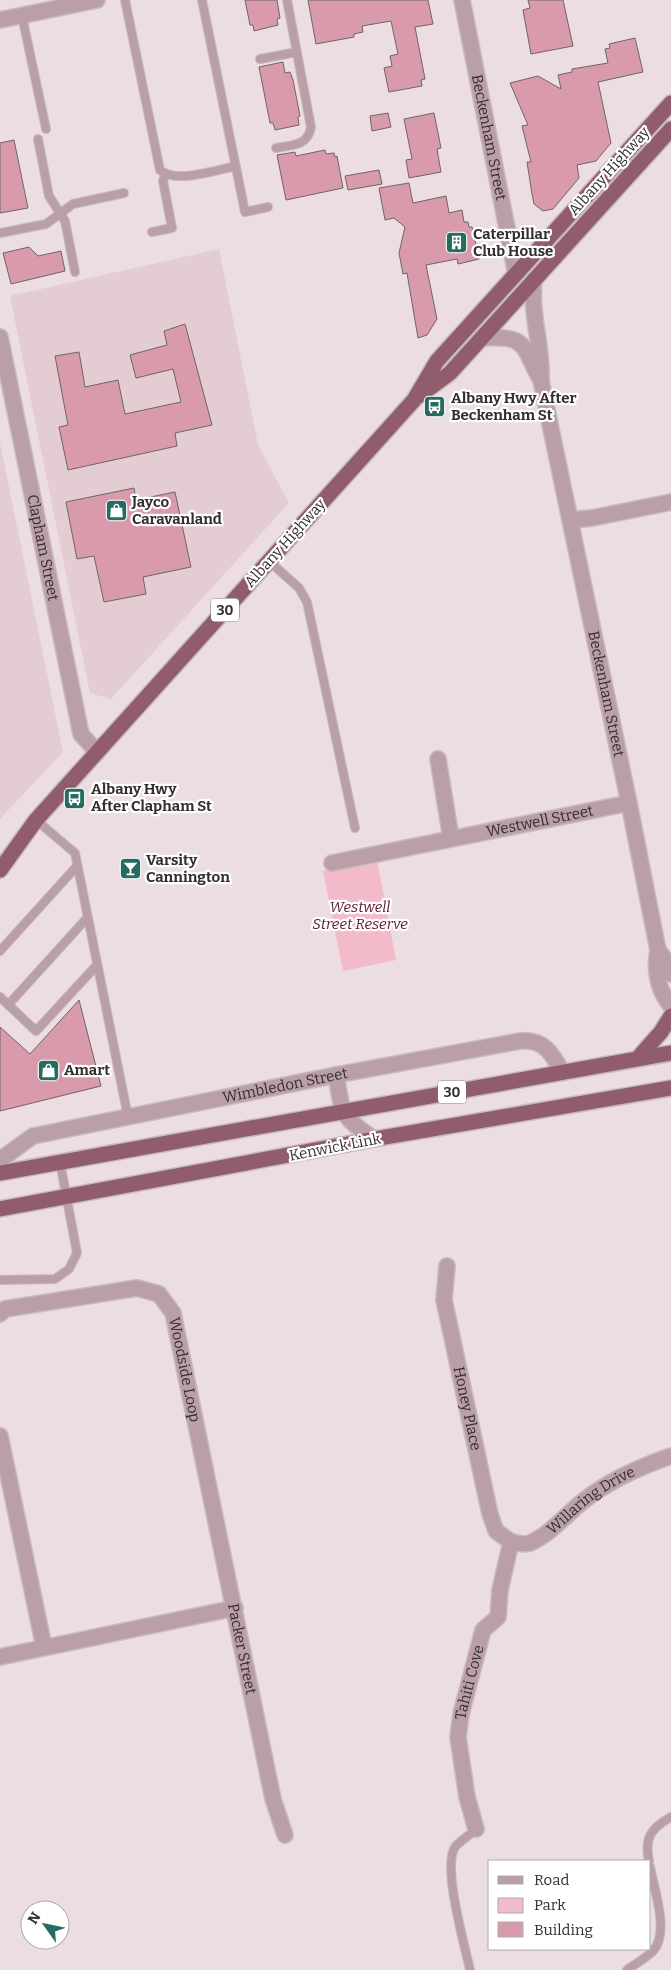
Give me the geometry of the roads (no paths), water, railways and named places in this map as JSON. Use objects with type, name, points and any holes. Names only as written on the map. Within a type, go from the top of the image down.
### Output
[{"type":"highway","name":"Albany Highway","points":[[0,870],[36,820],[414,400],[437,361],[671,103]]},
{"type":"highway","name":"Albany Highway","points":[[414,400],[450,373],[671,128]]},
{"type":"highway","name":"Albany Highway","points":[[0,851],[36,820]]},
{"type":"highway","points":[[638,1058],[661,1032],[671,1016]]},
{"type":"highway","name":"30","points":[[0,1173],[671,1053]]},
{"type":"highway","name":"Kenwick Link","points":[[0,1209],[374,1139],[671,1088]]},
{"type":"street","points":[[0,20],[97,0]]},
{"type":"street","name":"Beckenham Street","points":[[462,0],[516,274]]},
{"type":"street","name":"Beckenham Street","points":[[534,280],[533,312],[542,360],[541,381]]},
{"type":"street","name":"Clapham Street","points":[[0,337],[81,734],[97,752]]},
{"type":"street","name":"Beckenham Street","points":[[482,338],[506,338],[521,344],[529,354],[541,381],[658,950],[658,981],[660,989],[671,1006]]},
{"type":"street","points":[[571,520],[592,518],[671,502]]},
{"type":"street","points":[[438,759],[451,838]]},
{"type":"street","name":"Westwell Street","points":[[332,863],[629,803]]},
{"type":"street","points":[[658,950],[667,962],[671,974]]},
{"type":"street","name":"Wimbledon Street","points":[[0,1160],[33,1136],[336,1075],[528,1040],[543,1045],[552,1054],[562,1072]]},
{"type":"street","points":[[336,1075],[342,1112],[353,1125],[374,1139]]},
{"type":"street","name":"Honey Place","points":[[447,1266],[444,1300],[490,1514],[496,1531],[510,1542]]},
{"type":"street","name":"Woodside Loop","points":[[0,1314],[5,1310],[137,1288],[159,1294],[173,1313],[235,1608]]},
{"type":"street","points":[[0,1436],[44,1647]]},
{"type":"street","name":"Willaring Drive","points":[[510,1542],[528,1544],[584,1501],[613,1482],[631,1471],[671,1456]]},
{"type":"street","name":"Tahiti Cove","points":[[476,1829],[467,1797],[458,1737],[461,1714],[483,1630],[498,1617],[500,1590],[510,1542]]},
{"type":"street","name":"Packer Street","points":[[0,1657],[235,1608],[273,1799],[285,1835]]},
{"type":"lane","points":[[125,0],[160,170],[165,175],[179,177],[236,166]]},
{"type":"lane","points":[[202,0],[245,212],[268,207]]},
{"type":"lane","points":[[276,148],[303,143],[309,136],[311,127],[287,0]]},
{"type":"lane","points":[[22,16],[46,129]]},
{"type":"lane","points":[[260,59],[297,52]]},
{"type":"lane","points":[[38,139],[49,196],[64,221],[75,272]]},
{"type":"lane","points":[[152,232],[172,228],[163,180],[165,175]]},
{"type":"lane","points":[[0,233],[46,224],[73,204],[124,193]]},
{"type":"lane","points":[[270,562],[299,588],[307,602],[355,828]]},
{"type":"lane","points":[[36,820],[75,853],[96,966],[128,1116]]},
{"type":"lane","points":[[0,951],[77,866]]},
{"type":"lane","points":[[8,1005],[87,918]]},
{"type":"lane","points":[[0,997],[36,1031],[96,966]]},
{"type":"lane","points":[[0,1280],[55,1279],[69,1269],[77,1253],[60,1162]]},
{"type":"lane","points":[[649,1860],[646,1851],[649,1837],[657,1825],[671,1818]]},
{"type":"lane","points":[[470,1970],[452,1882],[451,1865],[455,1848],[476,1829]]},
{"type":"lane","points":[[627,1970],[653,1951],[660,1940],[662,1925],[651,1872]]},
{"type":"place","name":"Caterpillar Club House","points":[[457,243]]},
{"type":"place","name":"Albany Hwy After Beckenham St","points":[[435,407]]},
{"type":"place","name":"Jayco Caravanland","points":[[116,511]]},
{"type":"place","name":"Albany Hwy After Clapham St","points":[[75,798]]},
{"type":"place","name":"Varsity Cannington","points":[[130,869]]},
{"type":"place","name":"Amart","points":[[48,1070]]},
{"type":"park label","name":"Westwell Street Reserve","points":[[360,916]]}]
